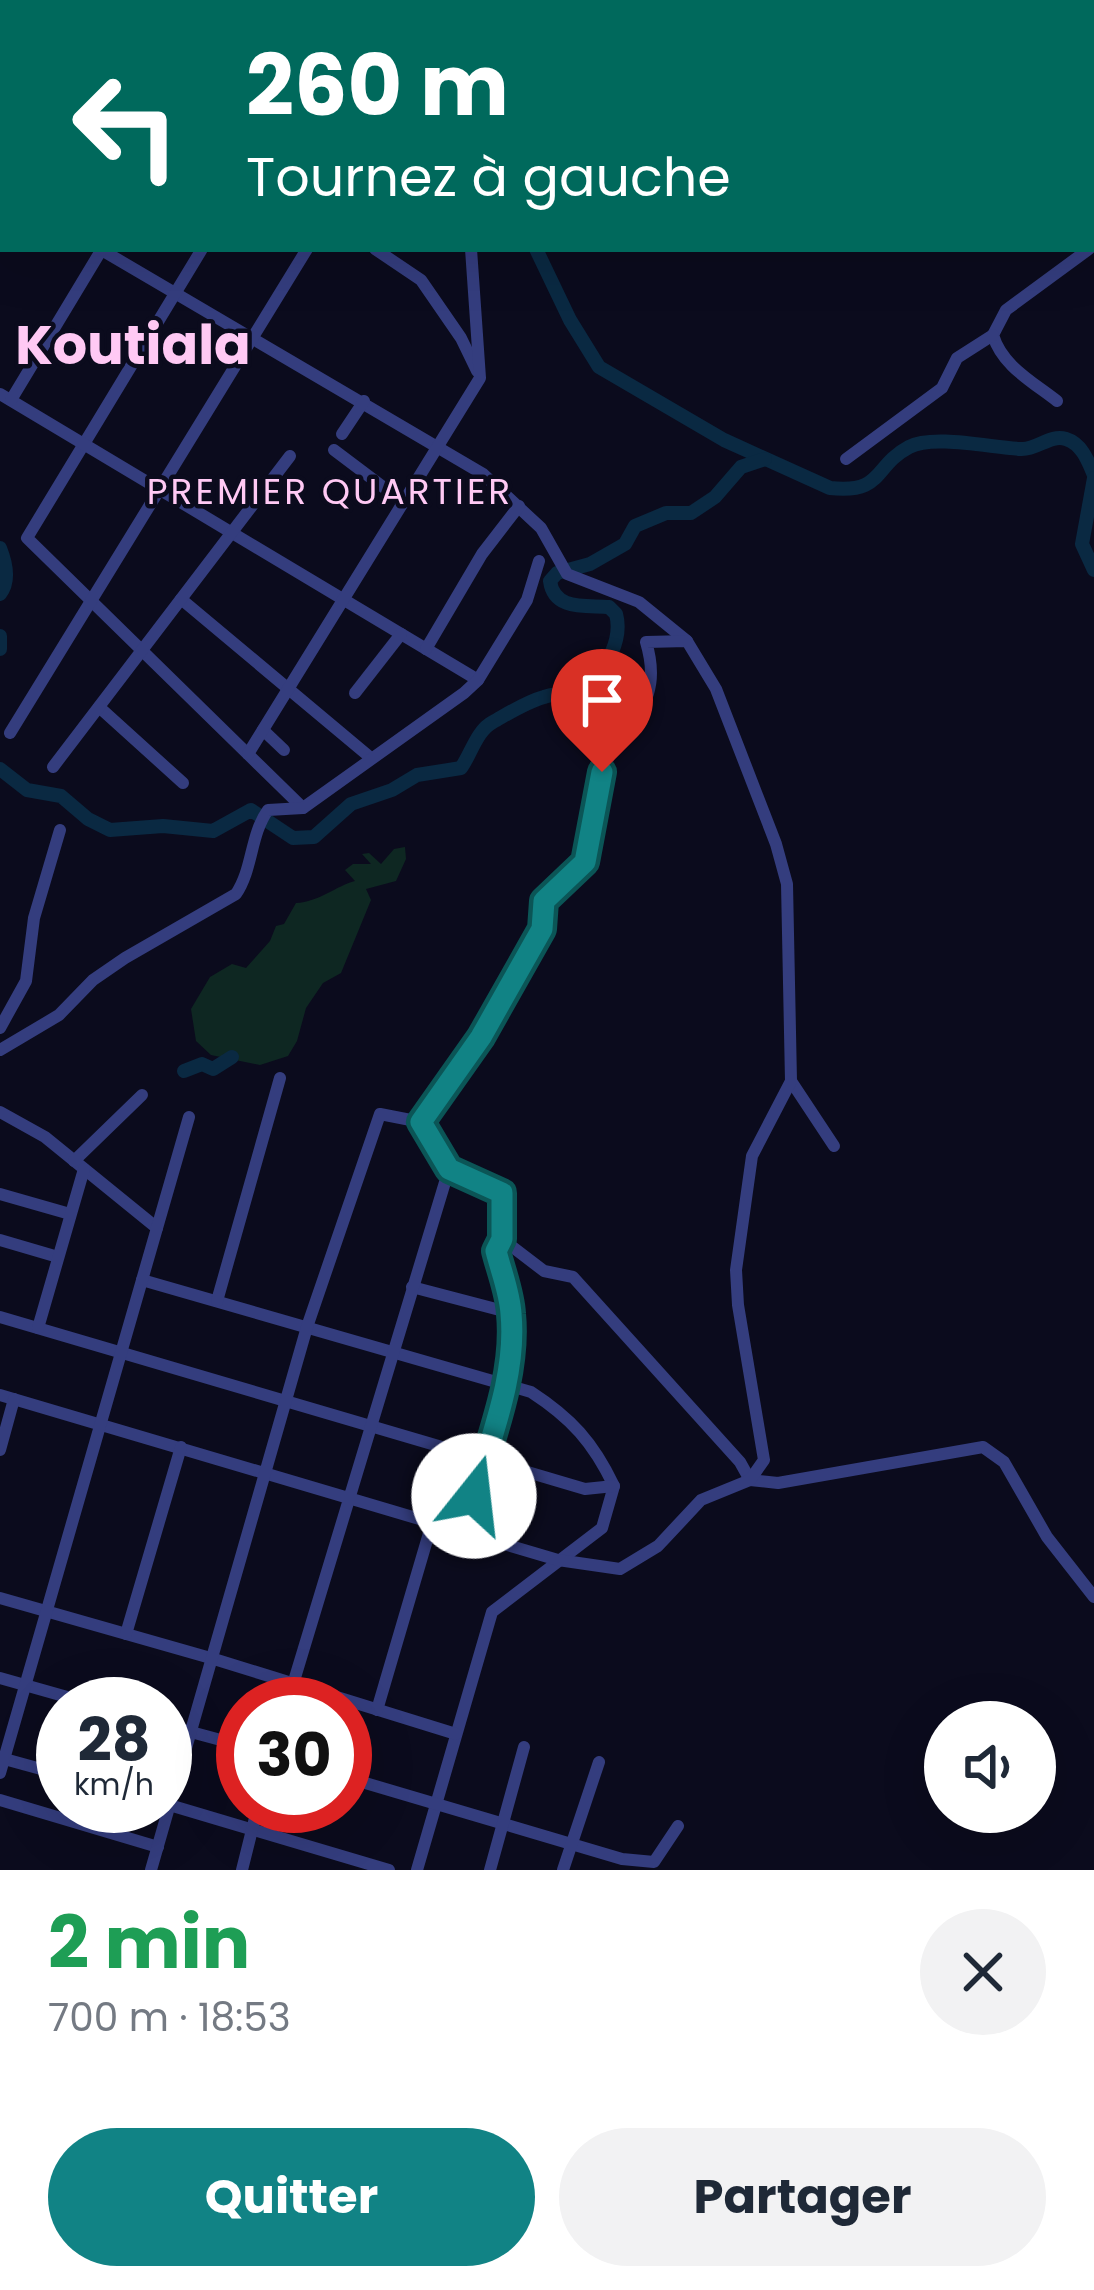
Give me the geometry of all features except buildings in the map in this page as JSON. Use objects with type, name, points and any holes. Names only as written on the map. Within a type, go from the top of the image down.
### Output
[{"type":"street","points":[[99,252],[5,397],[478,680]]},
{"type":"street","points":[[106,252],[483,474],[554,546],[564,570],[639,602],[687,641],[716,689],[787,884],[791,1081],[752,1156],[736,1270],[764,1460],[750,1480]]},
{"type":"street","points":[[200,252],[27,538],[303,808]]},
{"type":"street","points":[[10,733],[305,252]]},
{"type":"street","points":[[379,252],[421,280],[461,338],[480,378]]},
{"type":"street","points":[[248,754],[480,378],[471,252]]},
{"type":"street","points":[[846,460],[942,388],[953,362],[993,335],[1006,310],[1087,252]]},
{"type":"street","points":[[993,335],[1016,371],[1057,401]]},
{"type":"street","points":[[342,434],[364,401]]},
{"type":"street","points":[[334,450],[404,502]]},
{"type":"street","points":[[53,767],[290,456]]},
{"type":"street","points":[[427,649],[482,554],[519,506]]},
{"type":"street","points":[[0,1050],[58,1015],[93,980],[125,958],[236,894],[264,815],[303,808],[478,680],[527,600],[539,561]]},
{"type":"street","points":[[181,598],[370,758]]},
{"type":"street","points":[[356,693],[400,634]]},
{"type":"street","points":[[421,1122],[481,1037],[542,929],[544,901],[585,862],[602,772],[616,743],[640,718],[654,667],[646,642],[687,641]]},
{"type":"street","points":[[99,707],[183,783]]},
{"type":"street","points":[[263,730],[284,750]]},
{"type":"street","points":[[0,1028],[26,981],[34,918],[60,830]]},
{"type":"street","points":[[217,1301],[280,1078]]},
{"type":"street","points":[[791,1081],[834,1146]]},
{"type":"street","points":[[38,1328],[79,1165],[142,1095]]},
{"type":"street","points":[[0,1112],[45,1137],[157,1228]]},
{"type":"street","points":[[192,1735],[307,1328],[380,1114],[421,1122],[449,1169],[502,1193],[502,1239],[496,1251],[512,1313],[506,1385],[464,1532]]},
{"type":"street","points":[[36,1770],[1,1763],[189,1117]]},
{"type":"street","points":[[295,1677],[449,1169]]},
{"type":"street","points":[[0,1193],[70,1214]]},
{"type":"street","points":[[502,1239],[544,1271],[573,1277],[740,1462],[750,1480]]},
{"type":"street","points":[[0,1240],[58,1257]]},
{"type":"street","points":[[142,1280],[531,1392],[568,1416],[602,1461],[614,1486],[602,1528],[492,1612],[418,1870]]},
{"type":"street","points":[[412,1287],[512,1313]]},
{"type":"street","points":[[0,1317],[585,1489],[614,1486]]},
{"type":"street","points":[[0,1450],[7,1398],[558,1560],[620,1569],[658,1546],[700,1500],[750,1480],[778,1483],[983,1447],[1004,1462],[1046,1538],[1094,1598]]},
{"type":"street","points":[[127,1634],[181,1447]]},
{"type":"street","points":[[377,1709],[432,1523]]},
{"type":"street","points":[[0,1598],[273,1677]]},
{"type":"street","points":[[0,1678],[36,1688]]},
{"type":"street","points":[[372,1707],[457,1734]]},
{"type":"street","points":[[193,1732],[216,1738]]},
{"type":"street","points":[[490,1870],[524,1747]]},
{"type":"street","points":[[563,1870],[598,1762]]},
{"type":"street","points":[[372,1785],[622,1858],[654,1862],[678,1826]]},
{"type":"street","points":[[0,1800],[158,1847]]},
{"type":"street","points":[[152,1870],[161,1833]]},
{"type":"street","points":[[242,1870],[251,1833]]},
{"type":"street","points":[[265,1833],[389,1870]]},
{"type":"street","points":[[325,1870],[330,1853]]},
{"type":"green space","points":[[405,847],[406,859],[396,881],[366,889],[371,900],[341,973],[323,983],[306,1008],[288,1056],[260,1065],[211,1055],[196,1041],[191,1009],[210,977],[232,964],[246,968],[296,903],[355,881],[345,870],[353,864],[371,864],[362,854],[369,853],[381,864],[394,849]]},
{"type":"waterway","points":[[537,252],[599,367],[724,440],[830,488],[869,483],[897,454],[933,442],[1021,449],[1066,439],[1080,449],[1094,475]]},
{"type":"waterway","points":[[0,769],[27,790],[61,796],[110,830],[163,826],[213,831],[251,810],[293,838],[314,837],[351,804],[392,790],[417,775],[461,768],[483,731],[511,711],[587,684],[612,652],[616,614],[609,607],[564,602],[550,581],[557,573],[590,564],[625,544],[635,526],[666,513],[691,513],[715,497],[741,467],[765,459]]},
{"type":"waterway","points":[[1094,478],[1082,544],[1094,570]]},
{"type":"waterway","points":[[0,548],[6,572],[0,594]]},
{"type":"waterway","points":[[0,636],[0,649]]},
{"type":"waterway","points":[[184,1071],[202,1064],[213,1069],[232,1057]]},
{"type":"district","name":"Koutiala","points":[[133,345]]},
{"type":"district","name":"PREMIER QUARTIER","points":[[330,491]]},
{"type":"route","points":[[474,1496],[506,1385],[512,1313],[496,1251],[502,1239],[502,1193],[449,1169],[421,1122],[481,1037],[542,929],[544,901],[585,862],[602,772]]}]
